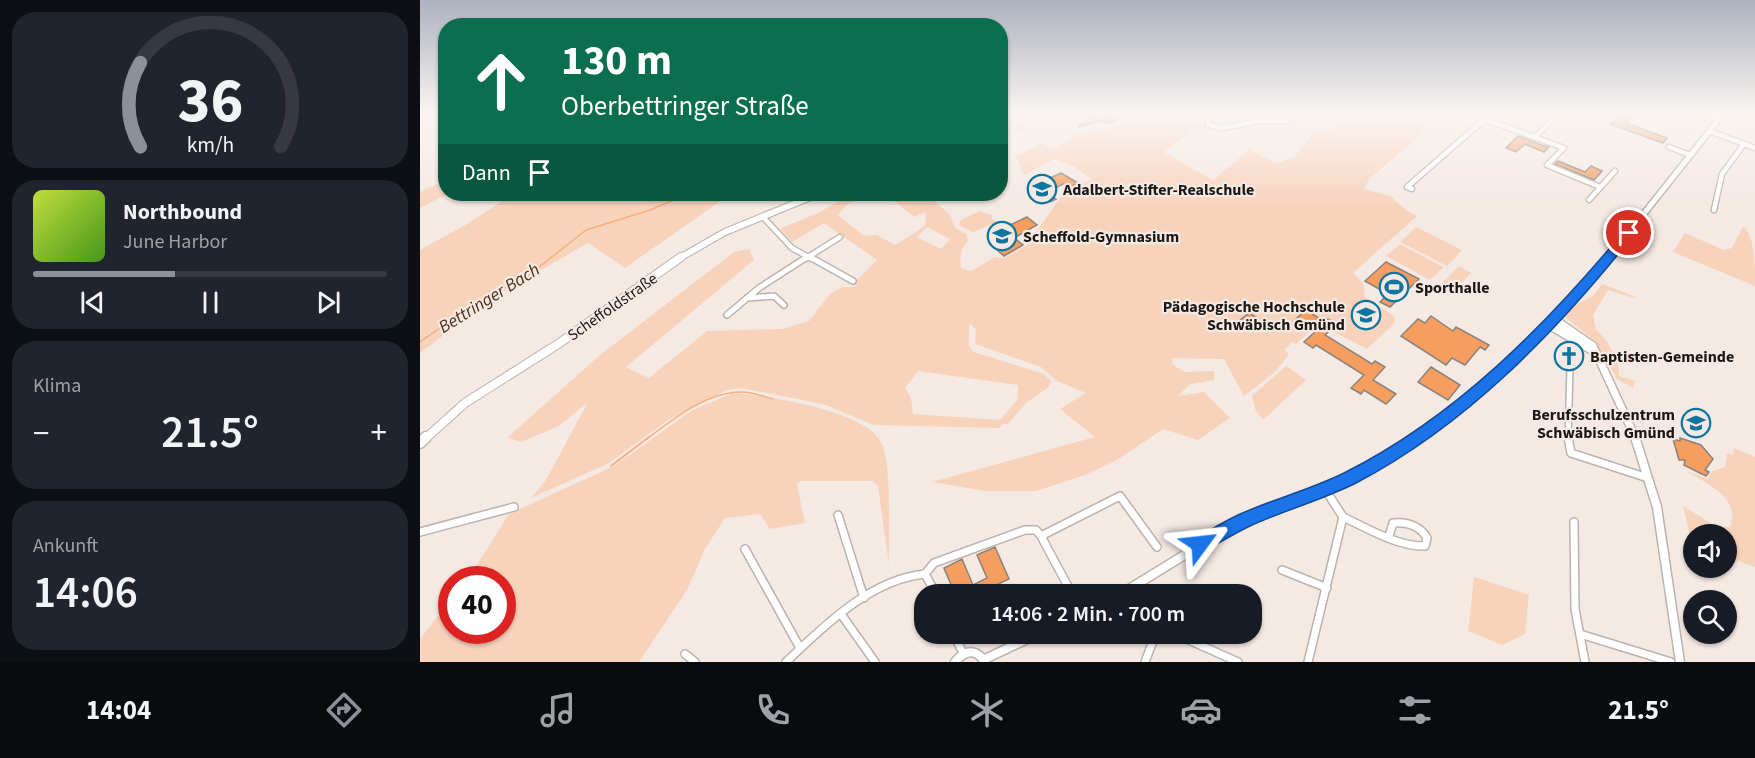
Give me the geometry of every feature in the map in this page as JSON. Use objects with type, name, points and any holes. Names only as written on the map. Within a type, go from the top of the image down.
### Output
[{"type":"main road","name":"Scheffoldstraße","points":[[420,443],[465,403],[558,344],[678,259],[725,232],[801,201]]},
{"type":"street","points":[[1412,189],[1407,187],[1455,145]]},
{"type":"street","points":[[1557,145],[1564,148],[1547,165],[1600,187]]},
{"type":"street","points":[[1137,584],[1225,530],[1325,489],[1369,468],[1422,436],[1481,388],[1552,322],[1600,270],[1698,145]]},
{"type":"street","points":[[1714,210],[1722,174],[1743,145]]},
{"type":"street","points":[[1669,147],[1690,155]]},
{"type":"street","points":[[1589,200],[1615,171]]},
{"type":"street","points":[[763,217],[783,240],[808,257],[853,281]]},
{"type":"street","points":[[727,315],[747,298],[840,237]]},
{"type":"street","points":[[747,298],[774,296],[784,304]]},
{"type":"street","points":[[1552,322],[1597,354],[1634,433],[1650,478],[1664,543],[1680,662]]},
{"type":"street","points":[[1570,368],[1568,445],[1571,453],[1650,478]]},
{"type":"street","points":[[1325,489],[1342,517],[1389,536],[1421,548],[1425,546],[1427,538],[1422,530],[1401,522],[1393,523],[1389,536]]},
{"type":"street","points":[[1041,536],[1120,496],[1157,547]]},
{"type":"street","points":[[420,532],[514,507]]},
{"type":"street","points":[[838,515],[864,598]]},
{"type":"street","points":[[1308,662],[1342,517]]},
{"type":"street","points":[[1574,522],[1575,609],[1584,662]]},
{"type":"street","points":[[786,662],[841,614],[864,598],[908,575],[925,574],[934,563],[1025,530],[1036,530],[1041,536],[1067,584]]},
{"type":"street","points":[[745,549],[800,648]]},
{"type":"street","points":[[1282,570],[1326,588]]},
{"type":"street","points":[[925,574],[930,584]]},
{"type":"street","points":[[841,614],[874,662]]},
{"type":"street","points":[[1580,634],[1671,662]]},
{"type":"street","points":[[958,644],[963,653]]},
{"type":"street","points":[[955,662],[963,653],[973,651],[985,661],[1018,644]]},
{"type":"street","points":[[1145,662],[1152,644]]},
{"type":"street","points":[[1198,644],[1238,662]]},
{"type":"street","points":[[685,654],[695,662]]},
{"type":"shaded area","points":[[1038,145],[1045,145],[1052,149],[1060,145],[1173,145],[1164,152],[1213,180],[1249,150],[1277,163],[1294,157],[1304,145],[1409,145],[1369,179],[1364,189],[1390,196],[1407,211],[1417,216],[1353,273],[1363,284],[1364,297],[1394,316],[1395,323],[1367,349],[1330,330],[1336,324],[1328,319],[1325,322],[1306,310],[1312,329],[1296,344],[1292,342],[1284,350],[1289,354],[1275,372],[1244,396],[1224,359],[1172,358],[1173,365],[1185,372],[1214,371],[1214,380],[1190,384],[1178,396],[1204,392],[1230,418],[1198,440],[1163,429],[1117,460],[1085,475],[1036,491],[985,491],[932,482],[1095,437],[1060,409],[1086,393],[1057,381],[1041,367],[975,344],[976,329],[969,323],[969,346],[974,352],[1044,374],[1051,381],[1049,387],[1026,403],[1008,424],[1003,424],[999,428],[874,425],[823,404],[741,388],[727,390],[668,420],[609,463],[531,498],[546,480],[588,402],[559,426],[521,442],[507,438],[600,355],[734,252],[749,249],[754,260],[626,367],[649,378],[707,331],[782,329],[809,321],[830,294],[843,287],[856,287],[855,282],[877,260],[824,223],[792,242],[780,229],[820,212],[838,201],[854,201],[838,215],[864,236],[877,235],[895,245],[925,226],[926,212],[914,217],[895,201],[935,201],[950,215],[956,229],[966,234],[968,241],[961,253],[961,268],[971,271],[995,257],[1004,258],[1027,245],[1063,194],[1091,179],[1075,167],[1054,159],[1024,175],[1016,156]],"holes":[[[927,227],[950,239],[941,249],[917,237]],[[918,371],[1018,385],[1018,399],[1000,420],[913,414],[911,398],[905,388]]]},
{"type":"shaded area","points":[[438,183],[438,199],[420,208],[420,192]]},
{"type":"shaded area","points":[[502,201],[720,201],[625,268],[588,243],[491,299],[420,353],[420,250]]},
{"type":"shaded area","points":[[979,211],[991,215],[992,219],[998,222],[973,232],[959,225],[961,220]]},
{"type":"shaded area","points":[[1743,226],[1752,244],[1755,286],[1673,252],[1685,233],[1724,250],[1732,248]]},
{"type":"shaded area","points":[[1416,227],[1462,250],[1447,266],[1400,242]]},
{"type":"shaded area","points":[[1400,244],[1444,267],[1430,280],[1386,256]]},
{"type":"shaded area","points":[[1459,266],[1471,273],[1452,293],[1439,286]]},
{"type":"shaded area","points":[[1602,284],[1636,297],[1608,290],[1593,315],[1596,330],[1605,339],[1615,357],[1619,376],[1635,381],[1633,388],[1617,379],[1595,341],[1565,317],[1569,308],[1593,296]]},
{"type":"shaded area","points":[[1286,366],[1306,380],[1263,420],[1255,409],[1252,396]]},
{"type":"shaded area","points":[[733,393],[790,401],[836,413],[872,431],[881,442],[887,467],[889,565],[878,486],[873,481],[800,481],[797,485],[805,523],[770,529],[760,514],[725,518],[705,549],[687,590],[639,662],[420,662],[420,639],[438,616],[438,644],[516,644],[516,566],[476,566],[509,514],[614,466],[691,411]]},
{"type":"shaded area","points":[[1734,448],[1755,457],[1755,567],[1737,561],[1737,524],[1731,524],[1731,507],[1726,500],[1712,487],[1686,471],[1708,479],[1712,471],[1725,467],[1727,453],[1733,455]]},
{"type":"shaded area","points":[[1683,506],[1712,524],[1687,524]]},
{"type":"shaded area","points":[[1474,577],[1529,595],[1525,634],[1502,645],[1468,631]]},
{"type":"building","points":[[1509,145],[1524,145],[1516,152],[1506,148]]},
{"type":"building","points":[[1527,145],[1549,147],[1544,152]]},
{"type":"building","points":[[1558,161],[1585,172],[1591,166],[1602,171],[1594,180],[1555,164]]},
{"type":"building","name":"Adalbert-Stifter-Realschule","points":[[1061,173],[1078,183],[1071,187],[1065,183],[1047,192],[1056,199],[1050,202],[1029,187]]},
{"type":"building","name":"Scheffold-Gymnasium","points":[[1027,217],[1037,225],[1014,238],[1023,245],[1004,256],[998,251],[1004,248],[989,235]]},
{"type":"building","name":"Sporthalle","points":[[1386,262],[1419,279],[1390,307],[1380,302],[1388,294],[1365,281]]},
{"type":"building","points":[[1306,310],[1325,322],[1328,319],[1337,324],[1325,335],[1372,364],[1375,361],[1385,367],[1373,380],[1396,394],[1386,404],[1364,390],[1361,394],[1351,388],[1364,375],[1316,345],[1313,348],[1304,342],[1316,331],[1296,319]]},
{"type":"building","points":[[1249,313],[1256,317],[1239,331],[1233,326]]},
{"type":"building","points":[[1431,316],[1453,331],[1456,327],[1489,345],[1485,350],[1480,347],[1465,365],[1452,358],[1446,365],[1401,336],[1418,319],[1425,323]]},
{"type":"building","name":"Baptisten-Gemeinde","points":[[1561,347],[1577,353],[1579,358],[1575,366],[1561,363],[1558,352]]},
{"type":"building","points":[[1431,367],[1460,385],[1448,400],[1418,382]]},
{"type":"building","points":[[1680,438],[1701,445],[1713,459],[1705,470],[1709,472],[1706,476],[1684,465],[1685,460],[1679,460],[1673,439],[1680,441]]},
{"type":"building","points":[[995,547],[1009,579],[998,584],[975,584],[987,578],[977,555]]},
{"type":"building","points":[[962,559],[973,584],[951,584],[944,568]]},
{"type":"waterway","name":"Bettringer Bach","points":[[420,342],[489,294],[524,279],[586,230],[671,201]]},
{"type":"waterway","points":[[647,439],[691,408],[728,393],[753,393],[773,399]]},
{"type":"waterway","points":[[611,466],[649,437]]},
{"type":"waterway","points":[[476,520],[496,516]]},
{"type":"place","name":"Adalbert-Stifter-Realschule","points":[[1042,189]]},
{"type":"place","name":"Scheffold-Gymnasium","points":[[1002,236]]},
{"type":"place","name":"Sporthalle","points":[[1394,287]]},
{"type":"place","name":"Pädagogische Hochschule Schwäbisch Gmünd","points":[[1366,315]]},
{"type":"place","name":"Baptisten-Gemeinde","points":[[1569,356]]},
{"type":"place","name":"Berufsschulzentrum Schwäbisch Gmünd","points":[[1696,423]]},
{"type":"route","points":[[1200,544],[1264,512],[1325,489],[1369,468],[1439,424],[1542,332],[1600,270],[1629,233]]}]
